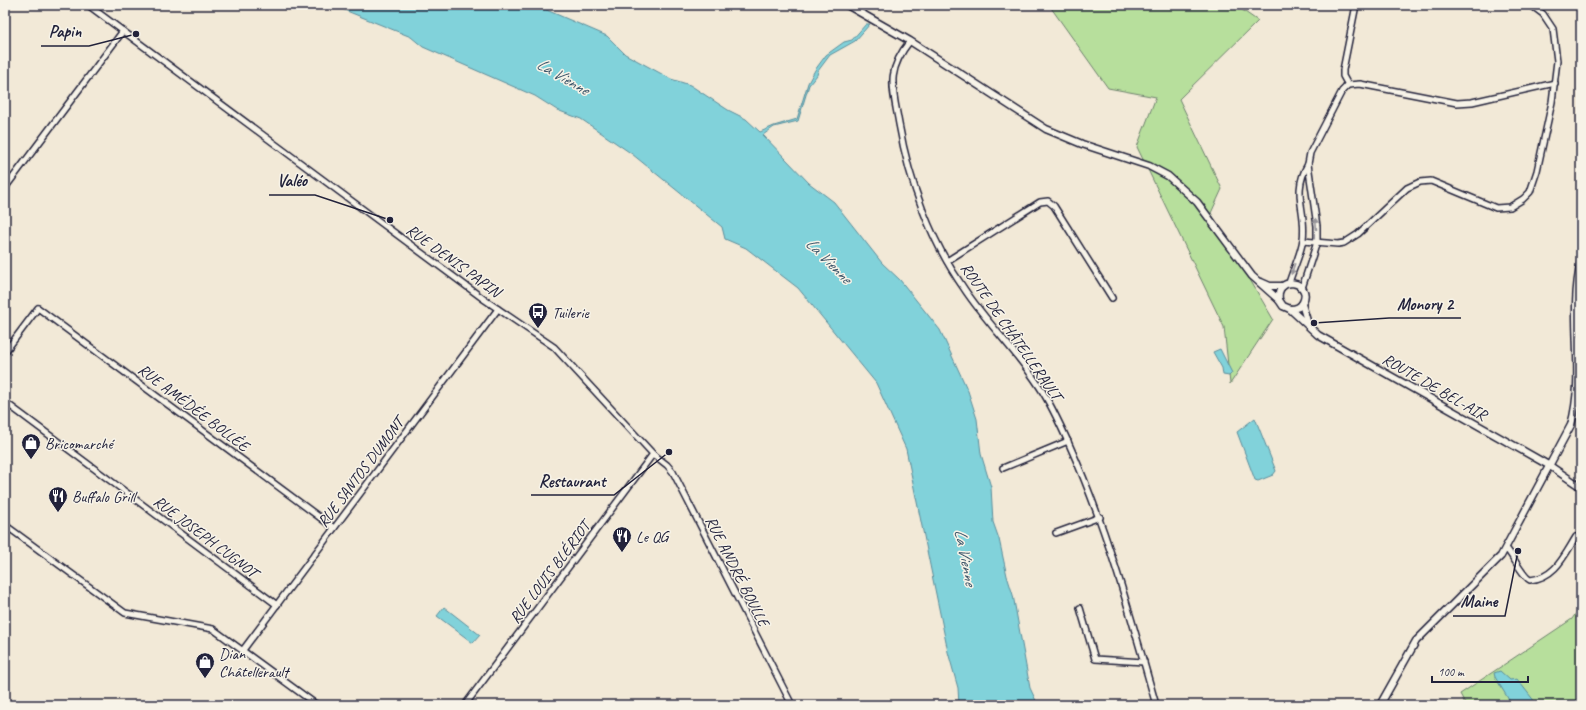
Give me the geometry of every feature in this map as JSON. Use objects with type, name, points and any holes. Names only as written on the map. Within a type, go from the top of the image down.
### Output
[{"type":"street","name":"RUE DENIS PAPIN","points":[[88,5],[498,309],[554,347],[653,454]]},
{"type":"street","points":[[847,5],[910,42],[1046,129],[1082,144],[1149,166],[1168,176],[1197,202],[1257,281],[1279,300],[1283,306],[1290,310],[1295,309],[1302,304],[1305,296],[1302,288],[1296,284],[1270,286],[1257,281]]},
{"type":"street","points":[[1348,85],[1343,76],[1343,70],[1356,5]]},
{"type":"street","points":[[1303,241],[1338,244],[1344,243],[1358,234],[1407,188],[1420,182],[1431,181],[1496,208],[1510,207],[1523,199],[1530,192],[1537,171],[1552,102],[1557,60],[1553,29],[1543,14],[1531,5]]},
{"type":"street","points":[[5,188],[123,31]]},
{"type":"street","name":"ROUTE DE CHÂTELLERAULT","points":[[910,42],[893,70],[894,95],[908,168],[927,221],[947,260],[979,310],[1038,385],[1068,442],[1100,517],[1156,705]]},
{"type":"street","points":[[1302,288],[1317,242],[1317,226],[1308,164],[1310,153],[1333,105],[1342,90],[1348,85],[1360,84],[1457,103],[1472,102],[1555,83]]},
{"type":"street","points":[[1279,300],[1279,292],[1286,285],[1303,241],[1304,228],[1299,192],[1302,174],[1308,164]]},
{"type":"street","points":[[947,260],[1040,202],[1048,201],[1054,206],[1112,298]]},
{"type":"street","points":[[1380,705],[1416,641],[1436,619],[1495,564],[1506,548],[1571,425],[1579,399],[1580,385],[1577,287],[1581,262]]},
{"type":"street","points":[[1302,304],[1309,326]]},
{"type":"street","name":"RUE AMÉDÉE BOLLÉE","points":[[5,352],[38,308],[334,528]]},
{"type":"street","name":"RUE SANTOS DUMONT","points":[[243,650],[498,309]]},
{"type":"street","name":"ROUTE DE BEL-AIR","points":[[1290,310],[1324,338],[1550,466],[1581,487]]},
{"type":"street","name":"RUE JOSEPH CUGNOT","points":[[5,402],[277,605]]},
{"type":"street","points":[[1003,468],[1068,442]]},
{"type":"street","name":"RUE LOUIS BLÉRIOT","points":[[465,705],[653,454]]},
{"type":"street","name":"RUE ANDRÉ BOULLE","points":[[653,454],[673,472],[792,705]]},
{"type":"street","points":[[1056,533],[1100,517]]},
{"type":"street","points":[[5,525],[125,613],[142,618],[208,628],[243,650],[317,705]]},
{"type":"street","points":[[1506,548],[1519,565],[1522,575],[1526,578],[1534,580],[1551,573],[1576,537]]},
{"type":"street","points":[[1080,608],[1095,659],[1144,662]]},
{"type":"green space","points":[[1049,5],[1235,5],[1258,21],[1179,99],[1222,189],[1211,213],[1273,319],[1230,384],[1224,327],[1137,147],[1156,97],[1108,88]]},
{"type":"green space","points":[[1581,606],[1581,698],[1570,705],[1466,705],[1460,694],[1572,619]]},
{"type":"water","name":"La Vienne","points":[[332,5],[535,5],[607,36],[625,54],[671,79],[690,85],[728,110],[746,119],[760,132],[774,126],[797,119],[808,83],[826,55],[844,42],[852,40],[866,24],[870,24],[855,41],[830,55],[818,71],[817,75],[809,85],[798,121],[774,127],[763,135],[809,183],[834,202],[882,263],[900,280],[940,330],[968,391],[977,419],[981,454],[991,487],[993,522],[999,539],[1007,576],[1013,595],[1030,688],[1038,705],[959,705],[958,688],[948,652],[906,449],[876,383],[798,288],[746,248],[725,239],[722,227],[632,154],[581,119],[557,110],[535,96],[423,47],[411,37]]},
{"type":"water","points":[[1220,349],[1232,373],[1229,376],[1223,375],[1222,368],[1213,352]]},
{"type":"water","points":[[1255,418],[1276,471],[1273,475],[1258,481],[1255,480],[1237,432]]},
{"type":"water","points":[[444,607],[480,635],[473,643],[437,616]]},
{"type":"water","points":[[1500,671],[1510,680],[1517,679],[1535,702],[1534,705],[1512,705],[1495,677],[1494,673]]},
{"type":"place","name":"Papin","points":[[136,34]]},
{"type":"place","name":"Valéo","points":[[390,220]]},
{"type":"place","name":"Monory 2","points":[[1314,323]]},
{"type":"place","name":"Tuilerie","points":[[538,329]]},
{"type":"place","name":"Restaurant","points":[[669,452]]},
{"type":"place","name":"Bricomarché","points":[[31,460]]},
{"type":"place","name":"Buffalo Grill","points":[[58,513]]},
{"type":"place","name":"Maine","points":[[1518,551]]},
{"type":"place","name":"Le QG","points":[[622,553]]},
{"type":"place","name":"Dian Châtellerault","points":[[205,679]]}]
